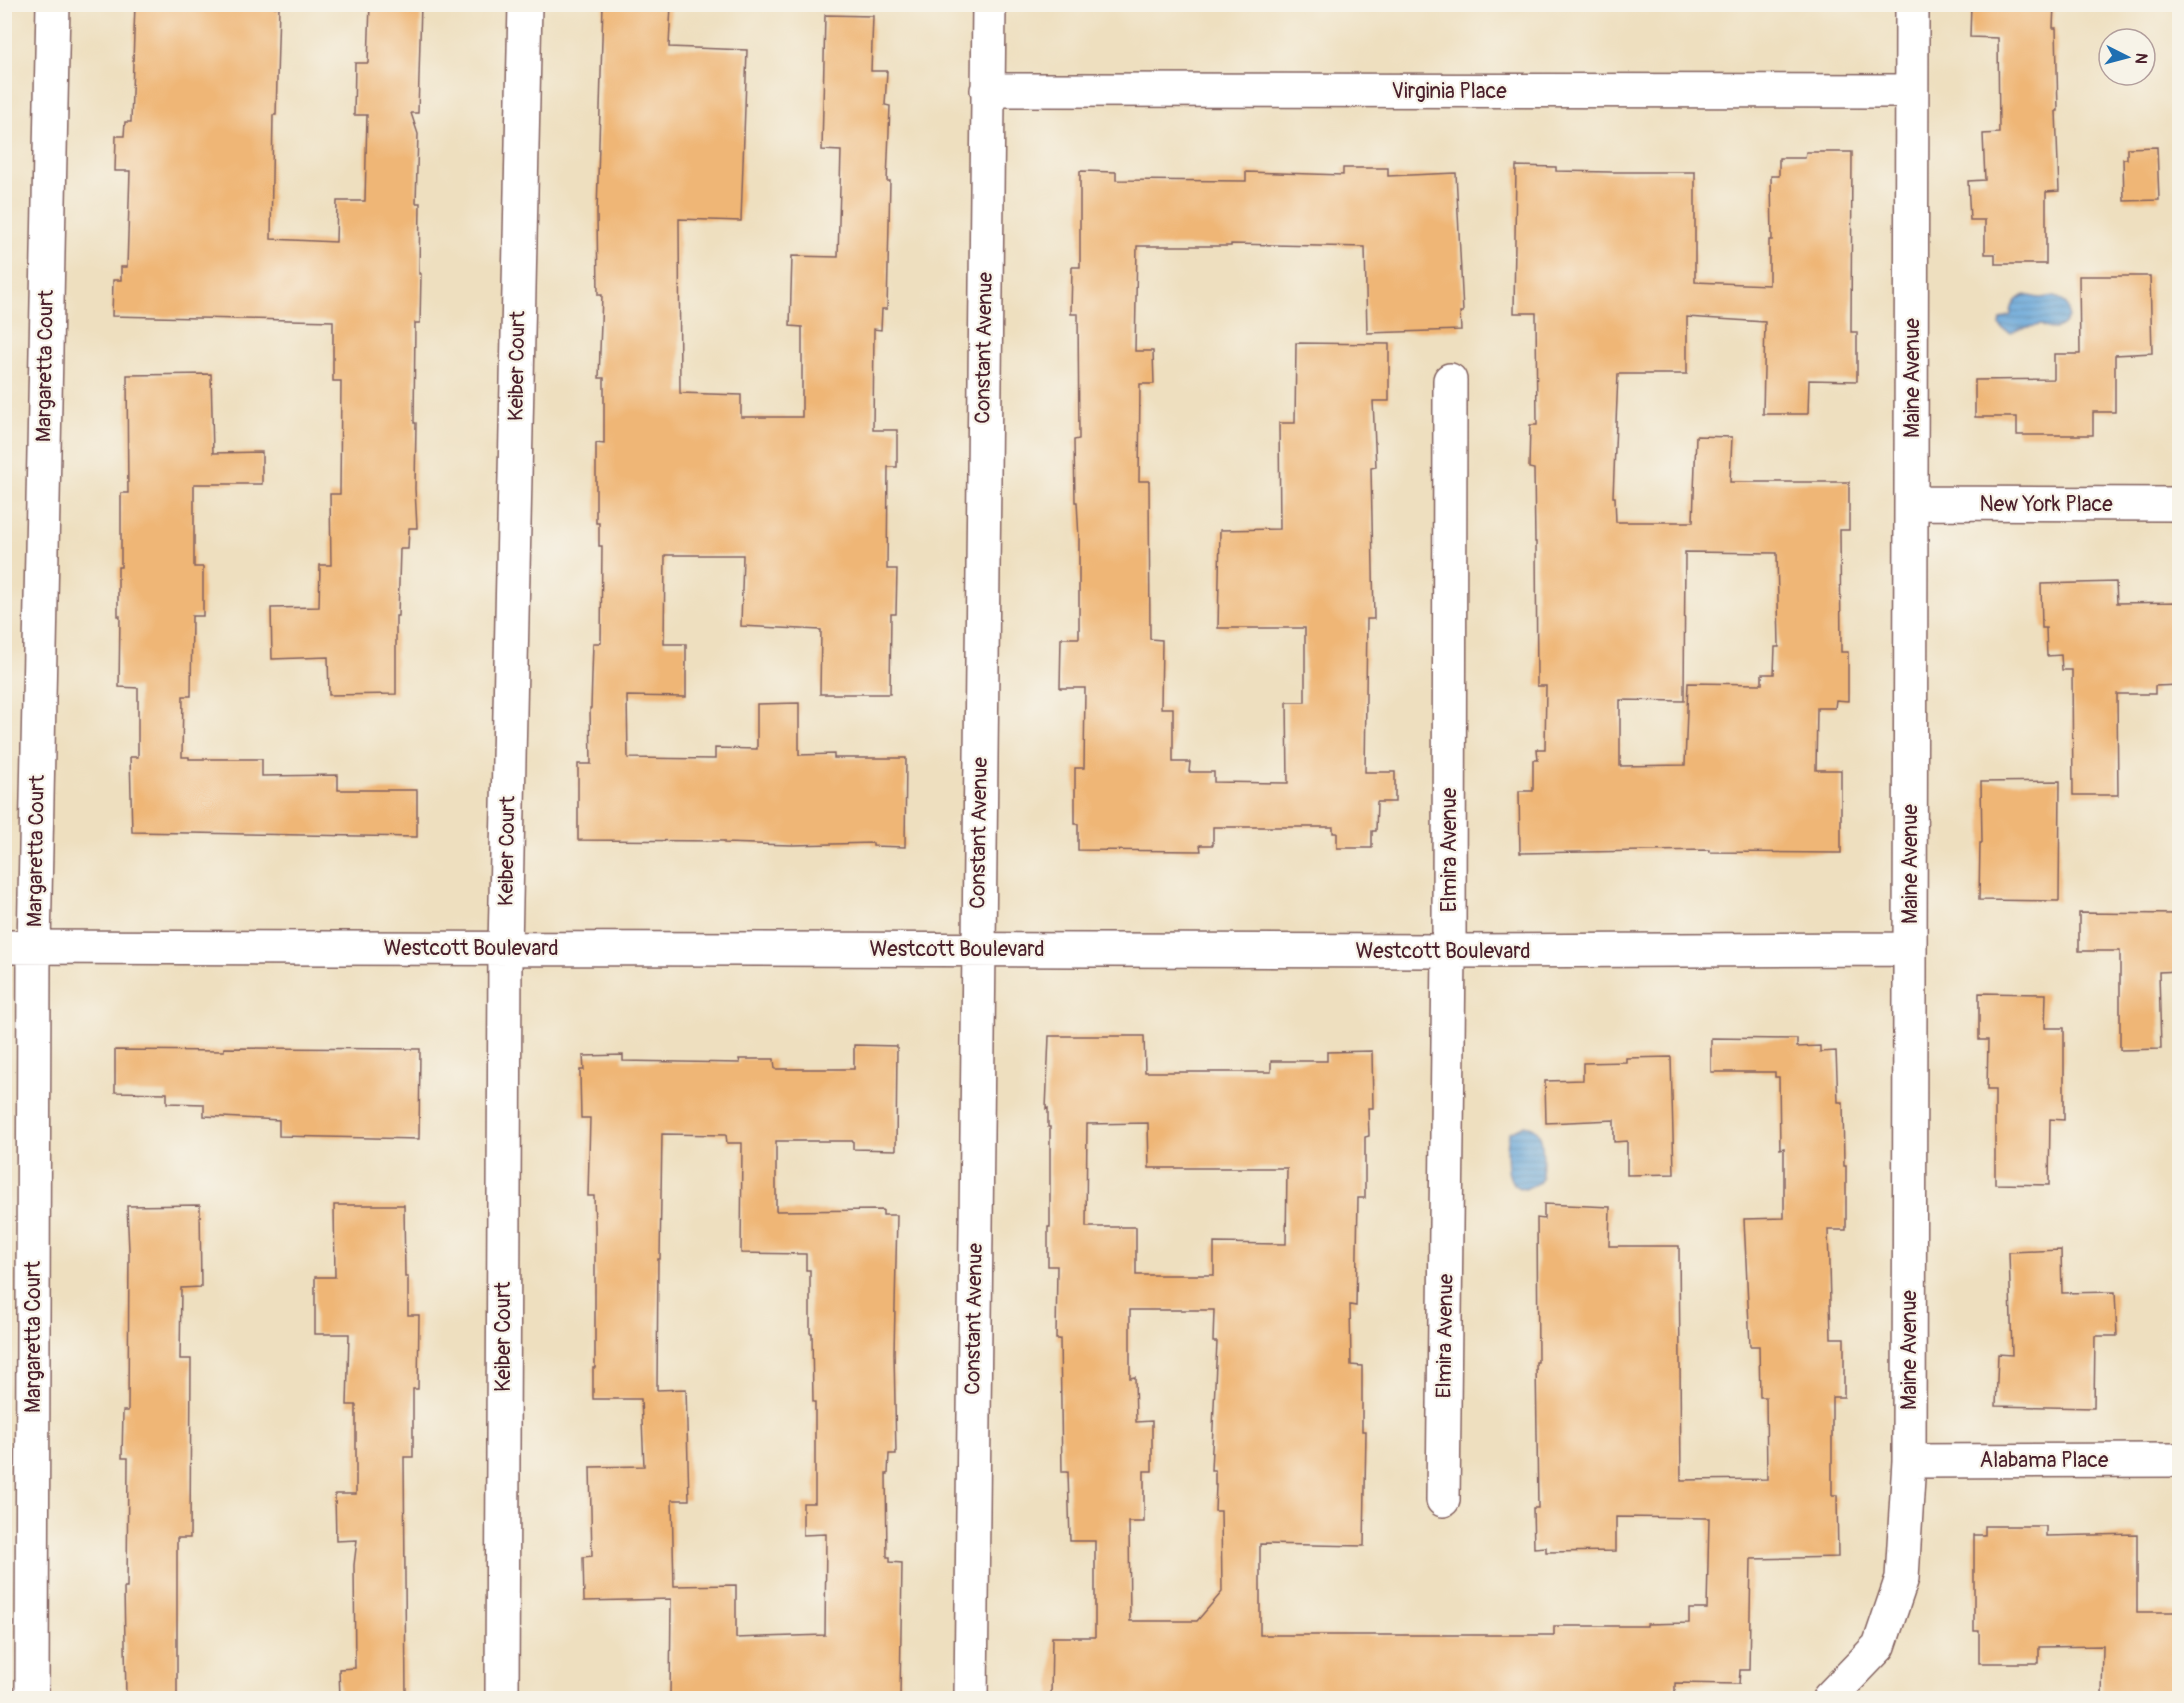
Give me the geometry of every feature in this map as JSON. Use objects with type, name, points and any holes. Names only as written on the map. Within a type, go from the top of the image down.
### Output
[{"type":"street","name":"Margaretta Court","points":[[32,1698],[19,947],[52,4]]},
{"type":"street","name":"Keiber Court","points":[[502,1698],[505,948],[525,4]]},
{"type":"street","name":"Constant Avenue","points":[[971,1698],[987,90],[990,4]]},
{"type":"street","name":"Maine Avenue","points":[[1829,1698],[1879,1646],[1902,1578],[1909,1461],[1912,4]]},
{"type":"street","name":"Virginia Place","points":[[987,90],[1911,91]]},
{"type":"street","name":"Elmira Avenue","points":[[1443,1500],[1449,951],[1450,380]]},
{"type":"street","name":"New York Place","points":[[1912,503],[2180,504]]},
{"type":"street","name":"Westcott Boulevard","points":[[19,947],[1449,951],[1909,949]]},
{"type":"street","name":"Alabama Place","points":[[1909,1461],[2180,1460]]},
{"type":"water","points":[[2026,295],[2038,298],[2058,298],[2068,309],[2066,321],[2056,329],[2049,329],[2041,325],[2022,328],[2011,333],[2003,330],[2000,325],[2001,319],[2011,315],[2015,302]]},
{"type":"water","points":[[1525,1125],[1538,1132],[1543,1157],[1540,1182],[1525,1189],[1512,1182],[1507,1157],[1510,1132]]},
{"type":"building","points":[[135,4],[279,7],[276,115],[273,115],[271,239],[336,242],[337,201],[365,201],[367,115],[354,115],[355,63],[368,63],[370,4],[421,4],[418,113],[411,113],[418,134],[416,203],[420,203],[420,323],[415,323],[414,423],[416,423],[417,528],[409,528],[408,549],[400,549],[398,616],[396,616],[396,694],[329,695],[328,657],[272,659],[271,608],[319,607],[320,565],[331,565],[330,494],[340,494],[341,381],[333,381],[333,321],[112,316],[113,280],[121,280],[121,267],[127,267],[130,171],[115,171],[116,136],[124,136],[125,122],[131,122]]},
{"type":"building","points":[[603,4],[671,4],[669,47],[747,50],[741,221],[679,219],[680,393],[741,395],[741,417],[802,417],[802,327],[790,326],[792,256],[838,257],[841,151],[822,150],[825,15],[873,16],[871,71],[887,71],[885,105],[890,106],[887,181],[890,181],[887,309],[882,309],[881,330],[874,329],[873,430],[897,430],[897,467],[888,467],[887,569],[897,569],[896,614],[891,614],[890,694],[820,694],[821,630],[741,626],[743,555],[665,555],[664,644],[686,644],[686,697],[627,696],[628,758],[715,759],[715,748],[757,749],[757,704],[799,703],[799,755],[834,754],[834,758],[906,758],[905,847],[873,846],[873,843],[792,845],[724,843],[724,841],[578,840],[578,764],[591,764],[590,708],[593,643],[601,643],[602,546],[599,546],[599,523],[596,523],[596,443],[604,444],[604,378],[599,378],[602,295],[598,295],[597,213]]},
{"type":"building","points":[[1971,4],[2054,4],[2059,191],[2046,192],[2046,264],[1995,264],[1995,254],[1985,254],[1985,220],[1970,220],[1968,181],[1985,180],[1983,134],[1999,133],[1998,38],[1970,37]]},
{"type":"building","points":[[2157,147],[2159,200],[2124,201],[2123,159],[2127,159],[2127,148]]},
{"type":"building","points":[[1806,152],[1852,152],[1851,332],[1857,332],[1857,381],[1809,380],[1808,414],[1763,414],[1765,322],[1687,317],[1687,374],[1618,374],[1613,497],[1615,497],[1616,522],[1693,522],[1696,436],[1732,437],[1730,482],[1849,482],[1849,530],[1840,530],[1841,652],[1848,652],[1848,701],[1836,700],[1835,708],[1817,708],[1816,770],[1841,770],[1841,853],[1709,852],[1709,850],[1520,853],[1519,791],[1533,791],[1533,760],[1538,760],[1537,749],[1545,749],[1546,686],[1537,686],[1534,469],[1529,468],[1530,425],[1537,425],[1536,313],[1514,313],[1516,166],[1556,167],[1556,171],[1695,172],[1695,282],[1769,285],[1769,240],[1772,240],[1771,176],[1779,176],[1779,158],[1805,158]],"holes":[[[1685,552],[1777,553],[1779,647],[1775,647],[1774,674],[1762,674],[1762,684],[1688,683],[1685,765],[1620,766],[1620,700],[1684,701]]]},
{"type":"building","points":[[1343,168],[1388,168],[1388,176],[1456,173],[1463,312],[1460,312],[1461,330],[1367,333],[1365,247],[1231,244],[1231,246],[1137,246],[1135,351],[1153,351],[1154,384],[1140,384],[1139,481],[1149,481],[1150,639],[1162,640],[1161,708],[1173,708],[1173,762],[1190,762],[1189,772],[1214,772],[1214,782],[1288,783],[1287,702],[1305,702],[1305,628],[1218,628],[1220,530],[1280,529],[1279,423],[1295,423],[1296,343],[1389,344],[1389,401],[1373,401],[1376,467],[1371,468],[1374,619],[1367,619],[1365,772],[1395,772],[1395,802],[1377,802],[1376,831],[1372,831],[1372,848],[1337,848],[1337,833],[1333,833],[1333,827],[1213,827],[1213,845],[1200,845],[1201,851],[1078,850],[1078,824],[1075,824],[1075,768],[1084,768],[1085,688],[1060,688],[1061,638],[1079,638],[1079,539],[1077,502],[1075,502],[1074,440],[1079,439],[1078,314],[1071,314],[1072,267],[1080,267],[1080,171],[1116,172],[1116,180],[1246,181],[1246,172],[1343,175]]},
{"type":"building","points":[[2079,276],[2150,276],[2152,353],[2115,355],[2115,412],[2093,412],[2093,435],[2017,435],[2017,417],[1975,417],[1975,380],[2054,379],[2054,354],[2080,354]]},
{"type":"building","points":[[211,374],[213,453],[262,452],[262,484],[194,484],[194,567],[203,567],[203,616],[192,616],[191,696],[183,696],[182,757],[189,757],[189,759],[262,759],[262,776],[338,775],[338,790],[417,790],[417,837],[132,832],[130,757],[138,757],[138,688],[119,687],[120,616],[118,616],[118,567],[121,567],[121,493],[128,493],[127,375]]},
{"type":"building","points":[[2116,582],[2117,603],[2180,602],[2180,685],[2155,686],[2155,694],[2117,694],[2118,795],[2073,795],[2072,670],[2062,670],[2061,655],[2047,656],[2046,628],[2042,628],[2041,584]]},
{"type":"building","points":[[2060,781],[2059,901],[1979,900],[1980,843],[1982,843],[1981,782]]},
{"type":"building","points":[[2079,913],[2180,914],[2180,971],[2159,972],[2161,1049],[2120,1050],[2120,951],[2079,951]]},
{"type":"building","points":[[1979,993],[2046,994],[2045,1028],[2064,1028],[2064,1120],[2050,1119],[2049,1185],[1995,1184],[1995,1090],[1987,1090],[1988,1040],[1979,1040]]},
{"type":"building","points":[[1049,1036],[1144,1036],[1145,1072],[1271,1072],[1271,1061],[1327,1061],[1327,1052],[1372,1051],[1373,1108],[1368,1108],[1369,1136],[1365,1137],[1365,1198],[1358,1198],[1356,1306],[1350,1305],[1351,1365],[1362,1366],[1362,1431],[1366,1431],[1364,1546],[1260,1544],[1260,1635],[1554,1635],[1554,1626],[1647,1626],[1647,1624],[1689,1623],[1689,1609],[1707,1609],[1709,1518],[1616,1517],[1616,1551],[1546,1552],[1546,1547],[1534,1548],[1533,1508],[1538,1508],[1537,1218],[1544,1219],[1544,1204],[1610,1207],[1609,1246],[1679,1246],[1681,1480],[1767,1479],[1766,1397],[1760,1397],[1759,1346],[1750,1346],[1744,1219],[1784,1218],[1784,1148],[1780,1149],[1779,1077],[1775,1077],[1775,1072],[1711,1072],[1711,1038],[1797,1039],[1797,1047],[1820,1046],[1820,1052],[1836,1051],[1838,1102],[1843,1102],[1844,1166],[1846,1166],[1846,1230],[1828,1230],[1831,1338],[1844,1338],[1844,1397],[1832,1397],[1832,1495],[1837,1495],[1838,1557],[1751,1559],[1749,1670],[1740,1670],[1739,1684],[1675,1683],[1675,1698],[1364,1698],[1364,1694],[1243,1694],[1243,1698],[1051,1698],[1052,1637],[1095,1637],[1095,1541],[1070,1541],[1068,1472],[1062,1472],[1060,1339],[1056,1339],[1057,1266],[1048,1266],[1050,1127],[1048,1127],[1048,1108],[1046,1109]],"holes":[[[1148,1123],[1149,1168],[1287,1168],[1286,1244],[1214,1243],[1214,1275],[1136,1275],[1136,1227],[1086,1227],[1087,1124]],[[1130,1310],[1214,1310],[1213,1342],[1217,1342],[1211,1470],[1215,1470],[1215,1511],[1221,1511],[1222,1592],[1197,1621],[1130,1621],[1129,1522],[1144,1522],[1144,1471],[1152,1471],[1152,1421],[1136,1422],[1135,1377],[1130,1378]]]},
{"type":"building","points":[[854,1045],[897,1046],[896,1150],[853,1149],[853,1141],[776,1141],[776,1211],[883,1210],[883,1215],[897,1215],[894,1353],[896,1454],[889,1454],[888,1474],[886,1474],[887,1557],[890,1557],[890,1562],[902,1563],[900,1698],[670,1698],[671,1599],[584,1601],[583,1557],[592,1556],[590,1467],[644,1466],[641,1399],[593,1399],[595,1226],[594,1196],[588,1196],[590,1118],[581,1118],[580,1070],[584,1070],[583,1056],[623,1055],[623,1061],[740,1063],[739,1059],[774,1059],[775,1069],[854,1069]],"holes":[[[662,1134],[726,1135],[727,1143],[742,1143],[741,1253],[806,1254],[806,1270],[810,1270],[810,1333],[812,1333],[813,1402],[815,1402],[815,1503],[803,1503],[803,1535],[826,1534],[825,1635],[736,1638],[736,1585],[674,1586],[672,1500],[689,1500],[686,1389],[657,1390]]]},
{"type":"building","points":[[224,1048],[420,1049],[419,1139],[279,1136],[279,1120],[204,1116],[204,1104],[167,1103],[167,1093],[115,1092],[115,1050],[224,1051]]},
{"type":"building","points":[[1671,1057],[1674,1174],[1627,1175],[1627,1141],[1614,1142],[1614,1120],[1546,1123],[1545,1081],[1583,1080],[1583,1063],[1626,1062],[1626,1058]]},
{"type":"building","points":[[200,1205],[201,1287],[181,1288],[180,1359],[191,1359],[190,1538],[177,1538],[177,1698],[126,1698],[124,1588],[127,1588],[128,1458],[122,1458],[123,1411],[128,1411],[127,1206]]},
{"type":"building","points":[[334,1205],[404,1205],[408,1315],[419,1315],[418,1389],[413,1389],[413,1457],[404,1457],[406,1698],[340,1698],[339,1669],[355,1668],[354,1565],[357,1540],[336,1541],[335,1494],[356,1494],[356,1405],[347,1405],[349,1334],[315,1334],[315,1277],[335,1277]]},
{"type":"building","points":[[2061,1250],[2062,1293],[2115,1292],[2117,1336],[2095,1336],[2094,1408],[1996,1406],[1998,1354],[2012,1355],[2009,1252]]},
{"type":"building","points":[[1985,1526],[2046,1526],[2046,1536],[2137,1534],[2137,1612],[2180,1612],[2180,1698],[2102,1698],[2103,1646],[2039,1647],[2039,1663],[1979,1663],[1979,1631],[1974,1631],[1974,1535],[1985,1535]]}]
